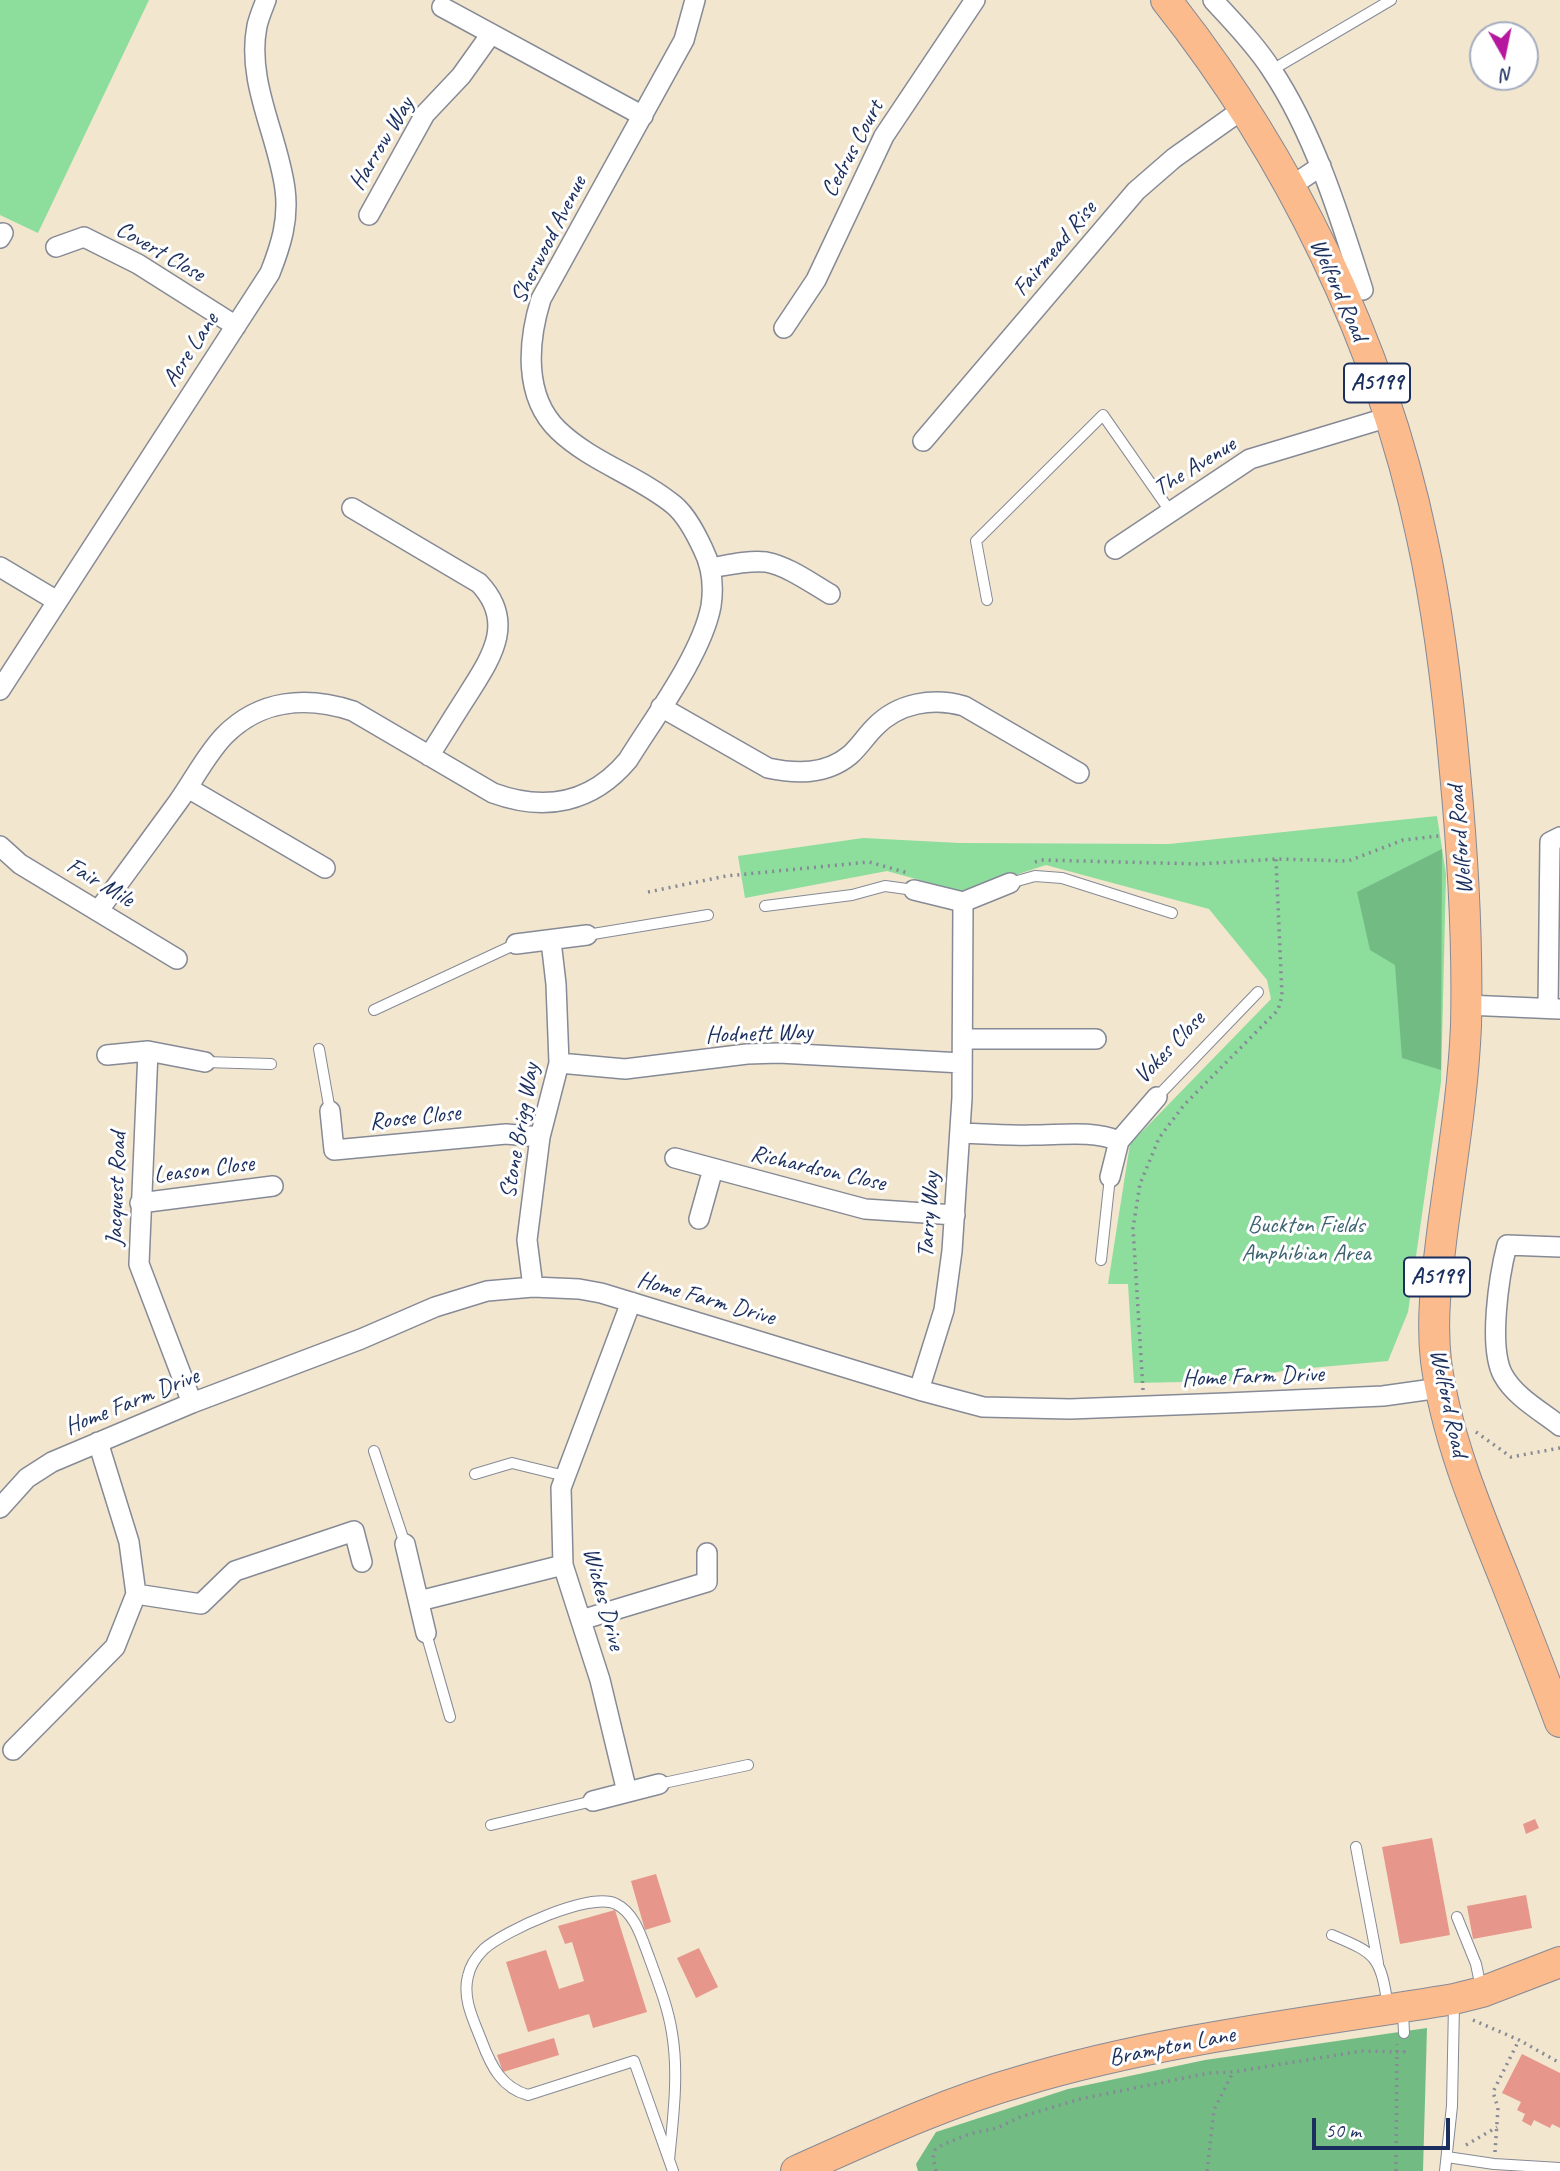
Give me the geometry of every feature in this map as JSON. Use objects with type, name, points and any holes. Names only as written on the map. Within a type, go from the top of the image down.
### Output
[{"type":"main road","name":"Welford Road","points":[[1166,0],[1243,109],[1290,187],[1355,323],[1389,417],[1422,534],[1449,701],[1466,905],[1463,1083],[1433,1321],[1440,1388],[1470,1492],[1560,1722]]},
{"type":"main road","name":"Brampton Lane","points":[[796,2171],[945,2107],[1020,2081],[1078,2065],[1168,2046],[1398,2021],[1469,2003],[1560,1962]]},
{"type":"street","name":"Acre Lane","points":[[0,690],[270,273],[283,242],[285,189],[256,69],[257,24],[266,0]]},
{"type":"street","name":"Sherwood Avenue","points":[[98,911],[223,737],[258,712],[283,704],[307,701],[333,704],[353,711],[493,793],[510,799],[535,803],[576,797],[613,777],[628,760],[705,630],[711,605],[710,568],[690,524],[674,506],[579,446],[557,429],[545,412],[537,392],[531,369],[530,346],[541,299],[684,40],[695,0]]},
{"type":"street","name":"Cedrus Court","points":[[784,328],[816,280],[884,136],[975,0]]},
{"type":"street","name":"Welford Road","points":[[1213,0],[1272,70],[1321,166],[1363,290]]},
{"type":"street","points":[[442,7],[643,116]]},
{"type":"street","name":"Harrow Way","points":[[369,215],[425,114],[461,76],[491,34]]},
{"type":"street","name":"Fairmead Rise","points":[[923,441],[1136,191],[1174,158],[1243,109]]},
{"type":"street","points":[[1290,187],[1321,166]]},
{"type":"street","name":"Covert Close","points":[[55,247],[85,237],[138,264],[236,326]]},
{"type":"street","name":"The Avenue","points":[[1115,549],[1250,459],[1389,417]]},
{"type":"street","points":[[352,508],[479,583],[494,605],[498,622],[495,648],[429,756]]},
{"type":"street","points":[[710,568],[767,562],[830,594]]},
{"type":"street","points":[[0,567],[57,601]]},
{"type":"street","points":[[662,706],[768,768],[809,772],[829,767],[849,756],[877,724],[893,713],[912,705],[947,701],[964,706],[1079,773]]},
{"type":"street","points":[[188,788],[324,868]]},
{"type":"street","points":[[1466,1005],[1554,1008],[1550,842],[1560,837]]},
{"type":"street","name":"Fair Mile","points":[[0,846],[20,864],[177,959]]},
{"type":"street","points":[[914,890],[963,902],[1010,883]]},
{"type":"street","name":"Tarry Way","points":[[919,1390],[944,1310],[955,1216],[961,1133],[963,902]]},
{"type":"street","points":[[516,943],[587,935]]},
{"type":"street","name":"Stone Brigg Way","points":[[533,1287],[527,1240],[540,1137],[559,1063],[556,984],[551,941]]},
{"type":"street","points":[[963,1039],[1096,1039]]},
{"type":"street","points":[[107,1055],[148,1051],[205,1062]]},
{"type":"street","name":"Jacquest Road","points":[[148,1051],[139,1265],[192,1403]]},
{"type":"street","name":"Hodnett Way","points":[[559,1063],[625,1069],[747,1054],[779,1053],[962,1063]]},
{"type":"street","name":"Vokes Close","points":[[1110,1177],[1119,1141],[1157,1097]]},
{"type":"street","name":"Roose Close","points":[[330,1111],[334,1150],[506,1134],[540,1137]]},
{"type":"street","points":[[961,1133],[1105,1135],[1119,1141]]},
{"type":"street","name":"Richardson Close","points":[[675,1158],[865,1209],[955,1216]]},
{"type":"street","name":"Richardson Close","points":[[699,1219],[713,1170]]},
{"type":"street","name":"Leason Close","points":[[140,1203],[273,1186]]},
{"type":"street","points":[[1560,1247],[1507,1245],[1497,1290],[1497,1360],[1504,1377],[1519,1395],[1560,1426]]},
{"type":"street","name":"Home Farm Drive","points":[[0,1508],[27,1478],[52,1462],[192,1403],[361,1339],[435,1307],[487,1291],[533,1287],[579,1289],[631,1302],[919,1390],[983,1406],[1070,1409],[1383,1396],[1440,1388]]},
{"type":"street","name":"Wickes Drive","points":[[627,1792],[600,1680],[563,1565],[561,1488],[631,1302]]},
{"type":"street","points":[[13,1750],[115,1647],[136,1594],[130,1542],[98,1443]]},
{"type":"street","points":[[136,1594],[201,1604],[235,1571],[354,1531],[362,1562]]},
{"type":"street","points":[[405,1544],[426,1633]]},
{"type":"street","points":[[581,1620],[707,1582],[707,1553]]},
{"type":"street","points":[[419,1601],[563,1565]]},
{"type":"street","points":[[593,1801],[659,1784]]},
{"type":"lane","points":[[1272,70],[1391,0]]},
{"type":"lane","points":[[987,600],[976,541],[1104,415],[1170,511]]},
{"type":"lane","points":[[1010,883],[1035,876],[1062,878],[1172,913]]},
{"type":"lane","points":[[765,906],[852,895],[885,886],[914,890]]},
{"type":"lane","points":[[587,935],[708,915]]},
{"type":"lane","points":[[374,1010],[516,943]]},
{"type":"lane","name":"Vokes Close","points":[[1157,1097],[1258,992]]},
{"type":"lane","points":[[319,1049],[330,1111]]},
{"type":"lane","points":[[205,1062],[271,1064]]},
{"type":"lane","name":"Vokes Close","points":[[1101,1260],[1110,1177]]},
{"type":"lane","points":[[374,1451],[405,1544]]},
{"type":"lane","points":[[475,1474],[512,1463],[565,1476]]},
{"type":"lane","points":[[426,1633],[450,1717]]},
{"type":"lane","points":[[659,1784],[748,1765]]},
{"type":"lane","points":[[491,1825],[593,1801]]},
{"type":"lane","points":[[1356,1847],[1378,1963],[1398,2021]]},
{"type":"lane","points":[[669,2160],[674,2096],[672,2034],[665,2002],[631,1917],[617,1904],[604,1901],[567,1908],[521,1926],[483,1950],[472,1965],[466,1991],[468,2004],[491,2066],[499,2076],[515,2092],[528,2095],[634,2062],[669,2160],[673,2171]]},
{"type":"lane","points":[[1445,2171],[1454,2068],[1475,1964],[1457,1917]]},
{"type":"lane","points":[[1332,1935],[1356,1945],[1373,1956],[1378,1963]]},
{"type":"lane","points":[[1447,2157],[1494,2164],[1560,2168]]},
{"type":"path","points":[[1144,1406],[1133,1228],[1140,1184],[1159,1138],[1184,1105],[1278,1010],[1282,996],[1276,859]]},
{"type":"path","points":[[1476,1432],[1511,1457],[1560,1448]]},
{"type":"path","points":[[1469,2003],[1519,2040],[1560,2063]]},
{"type":"path","points":[[936,2171],[933,2158],[935,2150],[942,2145],[1080,2099],[1209,2073],[1233,2073],[1362,2051],[1404,2052],[1398,2021]]},
{"type":"path","points":[[1494,2164],[1498,2108],[1493,2092],[1519,2040]]},
{"type":"path","points":[[1396,2171],[1398,2052]]},
{"type":"path","points":[[1207,2171],[1214,2110],[1233,2073]]},
{"type":"path","points":[[1466,2145],[1497,2127]]},
{"type":"green space","points":[[0,0],[149,0],[38,233],[0,215]]},
{"type":"green space","name":"Buckton Fields Amphibian Area","points":[[1437,816],[1446,874],[1441,1082],[1408,1312],[1388,1361],[1288,1370],[1232,1381],[1134,1383],[1128,1284],[1108,1284],[1130,1144],[1271,999],[1267,980],[1209,909],[1046,865],[963,892],[887,871],[745,898],[738,856],[863,838],[960,843],[1169,844]]},
{"type":"green space","points":[[1442,849],[1441,1070],[1402,1058],[1395,965],[1370,950],[1357,892]]},
{"type":"green space","points":[[1427,2028],[1423,2171],[918,2171],[916,2164],[936,2132],[1068,2089],[1205,2060]]},
{"type":"building","points":[[1535,1819],[1539,1828],[1526,1834],[1523,1824]]},
{"type":"building","points":[[1432,1838],[1450,1935],[1400,1944],[1382,1847]]},
{"type":"building","points":[[656,1874],[671,1922],[645,1930],[631,1881]]},
{"type":"building","points":[[1526,1895],[1532,1928],[1473,1939],[1467,1906]]},
{"type":"building","points":[[615,1910],[647,2012],[593,2028],[589,2014],[528,2032],[506,1962],[546,1950],[559,1989],[584,1981],[572,1942],[565,1944],[558,1926]]},
{"type":"building","points":[[699,1948],[718,1987],[696,1998],[677,1958]]},
{"type":"building","points":[[554,2038],[559,2055],[503,2072],[497,2055]]},
{"type":"building","points":[[1522,2054],[1560,2073],[1560,2128],[1552,2124],[1550,2128],[1534,2120],[1531,2126],[1522,2121],[1525,2114],[1517,2110],[1521,2102],[1502,2093]]}]
